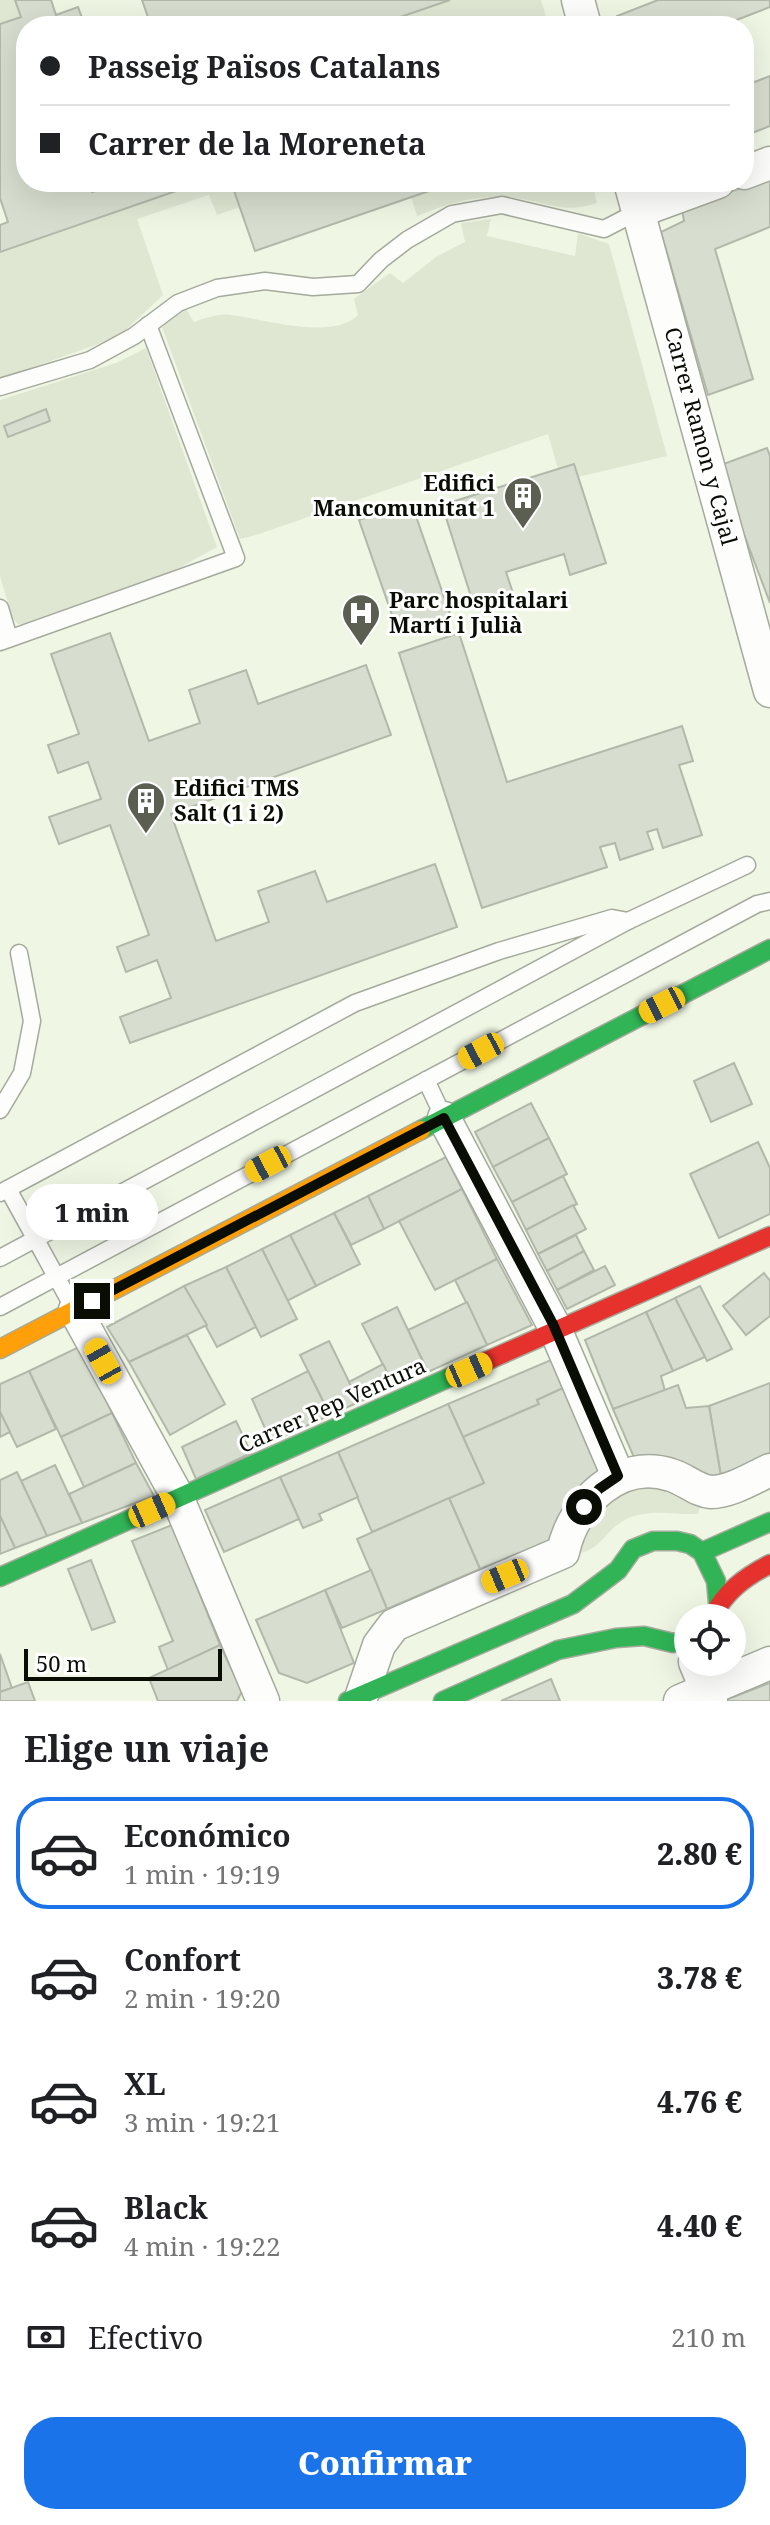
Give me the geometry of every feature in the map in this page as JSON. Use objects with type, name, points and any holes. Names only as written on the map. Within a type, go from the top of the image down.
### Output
[{"type":"street","points":[[635,197],[663,192]]},
{"type":"street","name":"Carrer Ramon y Cajal","points":[[635,197],[768,676]]},
{"type":"street","points":[[0,1349],[770,949]]},
{"type":"street","points":[[444,1118],[555,1328],[618,1476]]},
{"type":"street","name":"Carrer Pep Ventura","points":[[0,1577],[555,1328],[770,1236]]},
{"type":"street","points":[[75,1310],[178,1499],[263,1701]]},
{"type":"street","points":[[355,1698],[379,1645],[394,1625],[563,1552],[573,1524],[584,1507],[599,1489],[618,1476],[640,1472],[669,1474],[705,1491],[717,1492],[770,1470]]},
{"type":"street","points":[[702,1552],[770,1522]]},
{"type":"street","points":[[355,1698],[573,1604],[618,1570],[633,1549],[653,1541],[677,1541],[690,1544],[702,1552],[716,1581],[715,1604]]},
{"type":"street","points":[[721,1604],[754,1572],[770,1564]]},
{"type":"street","points":[[618,1570],[619,1597]]},
{"type":"street","points":[[628,1618],[644,1636]]},
{"type":"street","points":[[443,1701],[558,1650],[616,1638],[644,1636],[674,1644]]},
{"type":"street","points":[[746,1665],[770,1663]]},
{"type":"lane","points":[[0,387],[90,360],[178,303],[217,288],[265,281],[313,287],[358,284],[381,260],[407,240],[452,214],[502,205],[604,229],[635,197]]},
{"type":"lane","points":[[0,608],[4,640],[236,558],[148,325]]},
{"type":"lane","points":[[0,1258],[628,921],[747,865]]},
{"type":"lane","points":[[0,1307],[757,904],[770,901]]},
{"type":"lane","points":[[75,1310],[36,1239],[4,1191],[355,1003],[499,951],[612,918],[628,921]]},
{"type":"lane","points":[[0,1110],[22,1073],[32,1021],[19,953]]},
{"type":"lane","points":[[426,1080],[444,1118]]},
{"type":"green space","points":[[0,0],[15,0],[21,16],[0,24]]},
{"type":"green space","points":[[450,0],[541,0],[546,16],[403,16]]},
{"type":"green space","points":[[173,192],[235,192],[240,207],[217,215],[209,195],[137,219],[163,295],[118,337],[0,379],[0,252]]},
{"type":"green space","points":[[426,192],[594,192],[597,203],[565,208],[516,198],[491,197],[453,203],[417,216],[411,197]]},
{"type":"green space","points":[[491,219],[487,236],[575,256],[578,233],[609,244],[667,456],[578,477],[558,469],[548,434],[240,539],[162,327],[185,307],[194,322],[226,315],[297,326],[332,327],[347,323],[358,315],[354,299],[390,273],[403,283],[436,257],[465,242],[461,223]]},
{"type":"green space","points":[[146,348],[217,547],[166,575],[26,625],[18,624],[12,617],[0,576],[0,400],[116,363]]},
{"type":"green space","points":[[641,1479],[702,1500],[698,1514],[636,1515],[617,1525],[595,1546],[576,1554],[591,1510]]},
{"type":"building","points":[[15,0],[51,0],[56,15],[78,7],[81,16],[21,16]]},
{"type":"building","points":[[142,0],[450,0],[403,16],[148,16]]},
{"type":"building","points":[[658,0],[770,0],[770,7],[747,16],[617,16]]},
{"type":"building","points":[[16,19],[16,192],[173,192],[0,252],[0,225],[8,222],[0,198],[0,24]]},
{"type":"building","points":[[770,76],[770,126],[754,132],[754,82]]},
{"type":"building","points":[[770,177],[770,227],[715,249],[753,379],[708,395],[661,232],[684,221],[682,210],[730,192],[754,192],[754,183]]},
{"type":"building","points":[[234,192],[426,192],[255,251]]},
{"type":"building","points":[[46,409],[50,421],[8,437],[4,426]]},
{"type":"building","points":[[767,448],[770,456],[770,603],[718,466]]},
{"type":"building","name":"Edifici Mancomunitat 1","points":[[574,464],[606,563],[570,575],[564,554],[506,572],[513,593],[474,606],[442,505]]},
{"type":"building","points":[[411,502],[451,617],[399,635],[359,520]]},
{"type":"building","name":"Edifici TMS Salt (1 i 2)","points":[[110,633],[149,741],[200,723],[189,690],[246,670],[258,704],[366,665],[391,735],[171,814],[216,941],[269,922],[258,891],[315,871],[327,902],[435,864],[457,927],[130,1043],[120,1017],[171,998],[157,960],[126,972],[117,947],[149,935],[110,825],[59,844],[49,817],[101,799],[88,762],[58,773],[48,745],[79,734],[51,654]]},
{"type":"building","points":[[459,633],[507,782],[682,726],[693,761],[679,765],[702,835],[663,848],[657,829],[647,832],[653,849],[620,860],[615,843],[600,847],[607,867],[482,908],[399,653]]},
{"type":"building","points":[[734,1063],[752,1104],[711,1122],[694,1081]]},
{"type":"building","points":[[531,1103],[549,1138],[493,1167],[475,1132]]},
{"type":"building","points":[[549,1138],[567,1174],[512,1202],[493,1167]]},
{"type":"building","points":[[758,1142],[770,1168],[770,1214],[719,1238],[690,1174]]},
{"type":"building","points":[[446,1157],[462,1189],[384,1229],[368,1196]]},
{"type":"building","points":[[563,1176],[577,1204],[526,1230],[512,1202]]},
{"type":"building","points":[[462,1189],[497,1259],[435,1290],[399,1221]]},
{"type":"building","points":[[368,1196],[384,1229],[351,1245],[334,1213]]},
{"type":"building","points":[[573,1205],[586,1229],[538,1254],[526,1230]]},
{"type":"building","points":[[334,1213],[360,1264],[316,1286],[290,1235]]},
{"type":"building","points":[[290,1235],[316,1286],[287,1301],[262,1249]]},
{"type":"building","points":[[576,1235],[584,1251],[547,1271],[538,1254]]},
{"type":"building","points":[[262,1249],[297,1319],[261,1337],[226,1267]]},
{"type":"building","points":[[584,1251],[594,1270],[557,1290],[547,1271]]},
{"type":"building","points":[[497,1259],[532,1325],[487,1345],[455,1280]]},
{"type":"building","points":[[605,1266],[615,1285],[567,1309],[557,1290]]},
{"type":"building","points":[[226,1267],[256,1327],[217,1347],[184,1286]]},
{"type":"building","points":[[764,1273],[770,1281],[770,1316],[746,1335],[723,1306]]},
{"type":"building","points":[[184,1286],[207,1325],[129,1362],[107,1327]]},
{"type":"building","points":[[700,1286],[732,1349],[707,1361],[675,1298]]},
{"type":"building","points":[[675,1298],[705,1357],[673,1371],[646,1312]]},
{"type":"building","points":[[467,1302],[487,1345],[428,1372],[408,1330]]},
{"type":"building","points":[[397,1307],[428,1372],[394,1386],[362,1324]]},
{"type":"building","points":[[646,1312],[673,1371],[661,1376],[665,1391],[613,1409],[585,1340]]},
{"type":"building","points":[[187,1335],[225,1404],[170,1435],[129,1362]]},
{"type":"building","points":[[329,1341],[359,1402],[330,1415],[300,1355]]},
{"type":"building","points":[[81,1346],[112,1413],[61,1437],[29,1371]]},
{"type":"building","points":[[551,1360],[563,1388],[537,1400],[539,1404],[463,1437],[448,1404]]},
{"type":"building","points":[[383,1364],[394,1386],[359,1402],[349,1382]]},
{"type":"building","points":[[29,1371],[56,1429],[17,1447],[0,1412],[0,1384]]},
{"type":"building","points":[[308,1371],[330,1415],[271,1442],[252,1399]]},
{"type":"building","points":[[770,1383],[770,1460],[722,1482],[709,1406]]},
{"type":"building","points":[[678,1385],[686,1408],[709,1406],[722,1482],[636,1462],[613,1409]]},
{"type":"building","points":[[563,1388],[602,1476],[561,1536],[480,1569],[449,1498],[484,1483],[463,1437],[539,1404],[537,1400]]},
{"type":"building","points":[[448,1404],[484,1483],[372,1532],[338,1452]]},
{"type":"building","points":[[0,1412],[10,1432],[0,1437]]},
{"type":"building","points":[[112,1413],[136,1463],[84,1487],[61,1437]]},
{"type":"building","points":[[236,1421],[251,1453],[196,1479],[182,1447]]},
{"type":"building","points":[[338,1452],[358,1497],[319,1514],[322,1520],[303,1528],[280,1477]]},
{"type":"building","points":[[136,1463],[154,1496],[82,1523],[69,1494]]},
{"type":"building","points":[[55,1465],[82,1523],[47,1536],[21,1481]]},
{"type":"building","points":[[17,1472],[47,1536],[15,1548],[0,1516],[0,1480]]},
{"type":"building","points":[[280,1477],[299,1519],[224,1552],[205,1510]]},
{"type":"building","points":[[449,1498],[480,1569],[387,1609],[357,1539]]},
{"type":"building","points":[[0,1516],[15,1548],[0,1554]]},
{"type":"building","points":[[172,1525],[220,1645],[168,1670],[159,1647],[173,1641],[132,1541]]},
{"type":"building","points":[[91,1560],[115,1622],[92,1630],[68,1569]]},
{"type":"building","points":[[371,1570],[387,1609],[342,1628],[325,1590]]},
{"type":"building","points":[[325,1590],[354,1663],[307,1683],[279,1673],[256,1620]]},
{"type":"building","points":[[220,1645],[242,1691],[237,1701],[158,1701],[149,1678]]},
{"type":"building","points":[[0,1654],[12,1688],[0,1692]]},
{"type":"building","points":[[551,1679],[560,1701],[501,1701]]},
{"type":"building","points":[[28,1682],[35,1701],[0,1701],[0,1692]]},
{"type":"building","points":[[770,1683],[770,1701],[728,1701],[728,1699]]},
{"type":"traffic: fast","points":[[421,1130],[770,949]]},
{"type":"traffic: fast","points":[[0,1577],[482,1363]]},
{"type":"traffic: fast","points":[[702,1552],[770,1522]]},
{"type":"traffic: fast","points":[[348,1701],[573,1604],[618,1570],[633,1549],[653,1541],[677,1541],[690,1544],[702,1552],[716,1581],[718,1602]]},
{"type":"traffic: fast","points":[[443,1701],[558,1650],[616,1638],[644,1636],[674,1643]]},
{"type":"traffic: slow","points":[[0,1349],[421,1130]]},
{"type":"traffic: jam","points":[[482,1363],[770,1236]]},
{"type":"traffic: jam","points":[[721,1604],[736,1586],[770,1564]]},
{"type":"place","name":"Edifici Mancomunitat 1","points":[[523,530]]},
{"type":"place","name":"Parc hospitalari Martí i Julià","points":[[361,647]]},
{"type":"place","name":"Edifici TMS Salt (1 i 2)","points":[[146,835]]},
{"type":"route","points":[[92,1301],[444,1118],[553,1324],[618,1476],[599,1489],[584,1507]]}]
